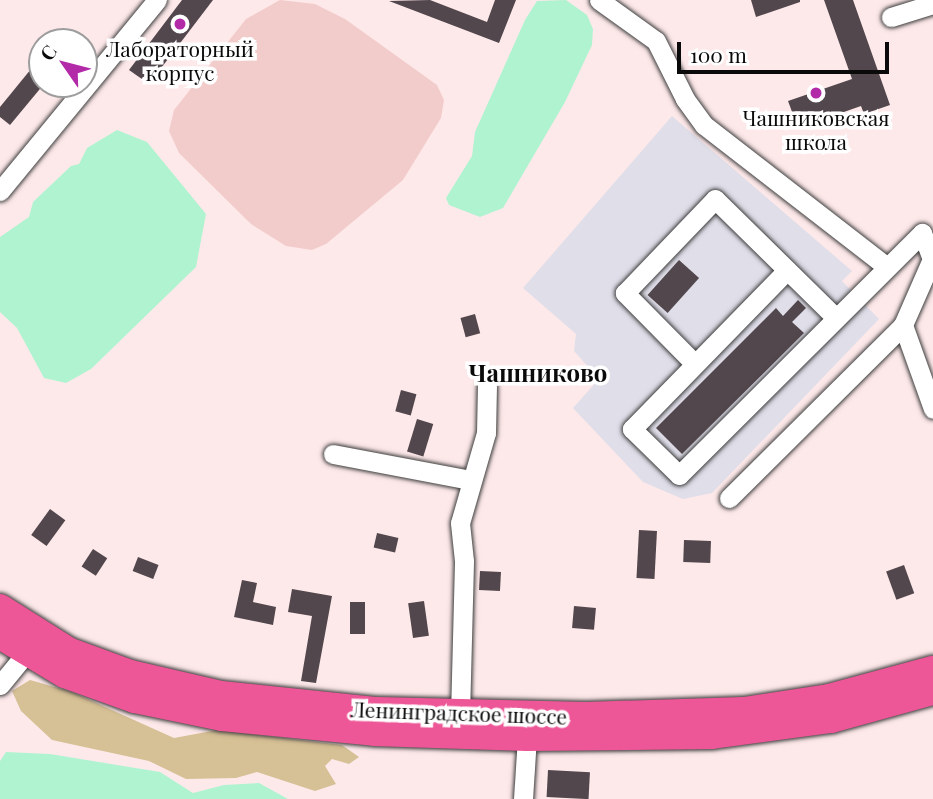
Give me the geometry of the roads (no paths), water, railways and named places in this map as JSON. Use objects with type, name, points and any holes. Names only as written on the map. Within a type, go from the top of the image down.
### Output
[{"type":"highway","name":"Ленинградское шоссе","points":[[0,608],[89,660],[191,689],[309,706],[460,715],[744,710],[829,698],[933,670]]},
{"type":"highway","name":"Ленинградское шоссе","points":[[0,635],[27,652],[114,692],[222,718],[374,732],[527,737],[744,732],[831,719],[933,691]]},
{"type":"street","points":[[0,191],[157,0]]},
{"type":"street","points":[[599,0],[660,46],[685,99],[704,125],[886,266]]},
{"type":"street","points":[[891,17],[933,4]]},
{"type":"street","points":[[695,364],[625,293],[715,199],[835,317]]},
{"type":"street","points":[[867,251],[927,232]]},
{"type":"street","points":[[787,270],[632,429],[679,475],[886,266],[927,232]]},
{"type":"street","points":[[729,498],[903,325],[932,259],[927,232]]},
{"type":"street","points":[[903,325],[932,403]]},
{"type":"street","points":[[460,715],[464,561],[460,523],[470,480],[486,433],[487,386]]},
{"type":"street","points":[[333,454],[470,480]]},
{"type":"street","points":[[0,685],[27,652]]},
{"type":"street","points":[[523,799],[527,737]]},
{"type":"place","name":"Лабораторный корпус","points":[[180,24]]},
{"type":"place","name":"Чашниковская школа","points":[[816,93]]},
{"type":"district","name":"Чашниково","points":[[538,373]]}]
